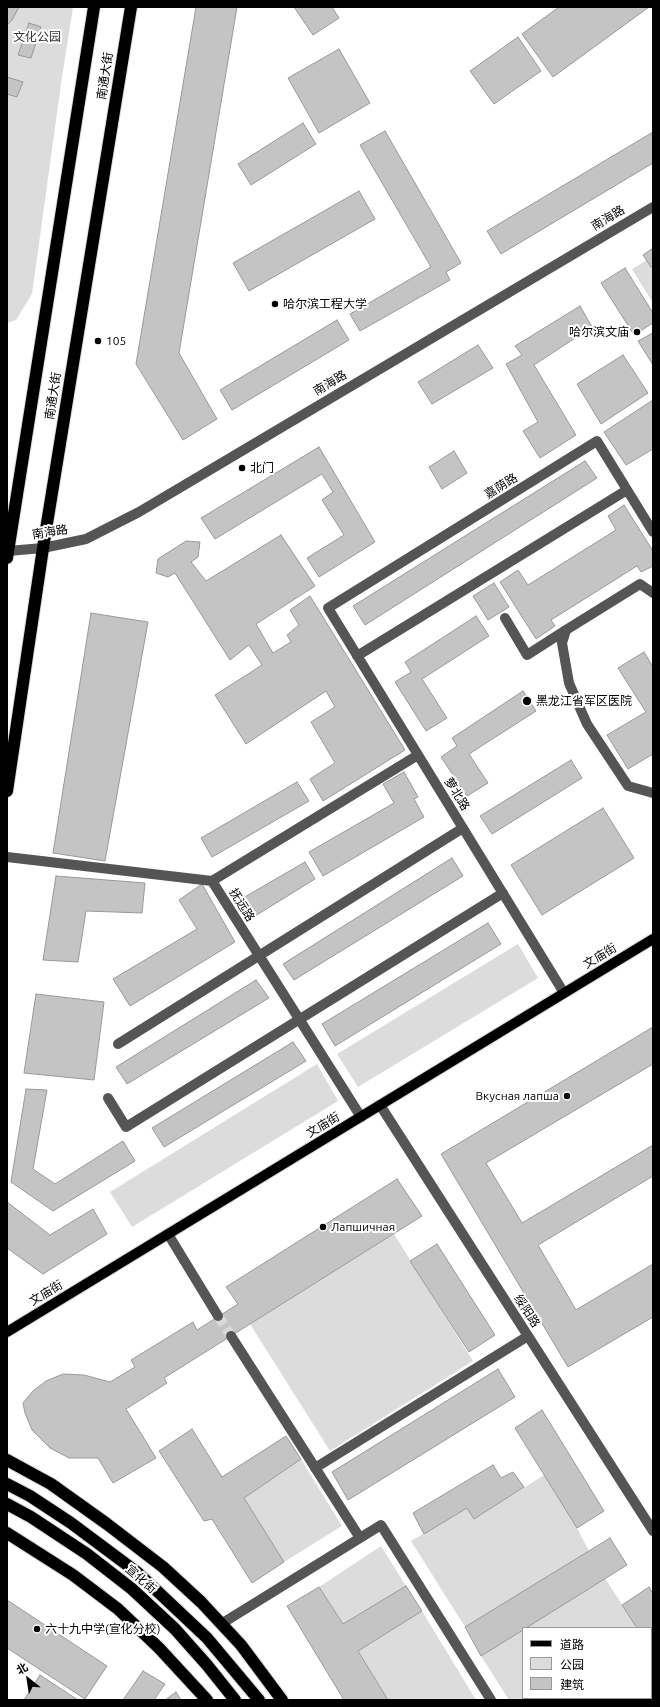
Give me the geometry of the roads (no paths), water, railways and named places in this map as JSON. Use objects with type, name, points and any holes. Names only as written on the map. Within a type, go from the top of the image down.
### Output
[{"type":"highway","name":"南通大街","points":[[8,554],[94,7]]},
{"type":"highway","name":"南通大街","points":[[7,791],[43,548],[131,7]]},
{"type":"highway","points":[[7,1460],[51,1484],[107,1524],[163,1567],[201,1602],[241,1645],[281,1697]]},
{"type":"highway","points":[[7,1484],[30,1496],[71,1523],[138,1573],[207,1638],[259,1700]]},
{"type":"highway","name":"宣化街","points":[[7,1504],[30,1516],[87,1554],[132,1589],[175,1629],[207,1665],[235,1700]]},
{"type":"highway","points":[[7,1533],[73,1575],[118,1609],[159,1648],[207,1700]]},
{"type":"main road","name":"文庙街","points":[[7,1332],[653,939]]},
{"type":"street","name":"南海路","points":[[8,554],[86,539],[139,512],[653,207]]},
{"type":"street","name":"嘉荫路","points":[[328,608],[597,441],[653,532]]},
{"type":"street","points":[[357,656],[627,490]]},
{"type":"street","points":[[505,618],[527,655],[640,584],[653,593]]},
{"type":"street","name":"萝北路","points":[[328,608],[564,993]]},
{"type":"street","points":[[566,630],[562,643],[569,683],[587,724],[628,786],[653,793]]},
{"type":"street","points":[[7,857],[212,881],[418,755]]},
{"type":"street","points":[[118,1044],[463,828]]},
{"type":"street","name":"抚远路","points":[[212,881],[361,1117]]},
{"type":"street","points":[[108,1098],[126,1127],[503,893]]},
{"type":"street","name":"绥阳路","points":[[380,1105],[653,1531]]},
{"type":"street","points":[[168,1234],[218,1316]]},
{"type":"street","points":[[231,1336],[360,1538]]},
{"type":"street","points":[[315,1468],[528,1336]]},
{"type":"street","points":[[221,1624],[381,1525],[491,1700]]},
{"type":"tunnel","points":[[218,1316],[231,1336]]},
{"type":"place","name":"哈尔滨工程大学","points":[[275,304]]},
{"type":"place","name":"哈尔滨文庙","points":[[637,332]]},
{"type":"place","name":"105","points":[[98,341]]},
{"type":"place","name":"北门","points":[[242,468]]},
{"type":"place","name":"黑龙江省军区医院","points":[[527,701]]},
{"type":"place","name":"Вкусная лапша","points":[[567,1096]]},
{"type":"place","name":"Лапшичная","points":[[323,1227]]},
{"type":"place","name":"六十九中学(宣化分校)","points":[[37,1629]]},
{"type":"park label","name":"文化公园","points":[[37,37]]}]
